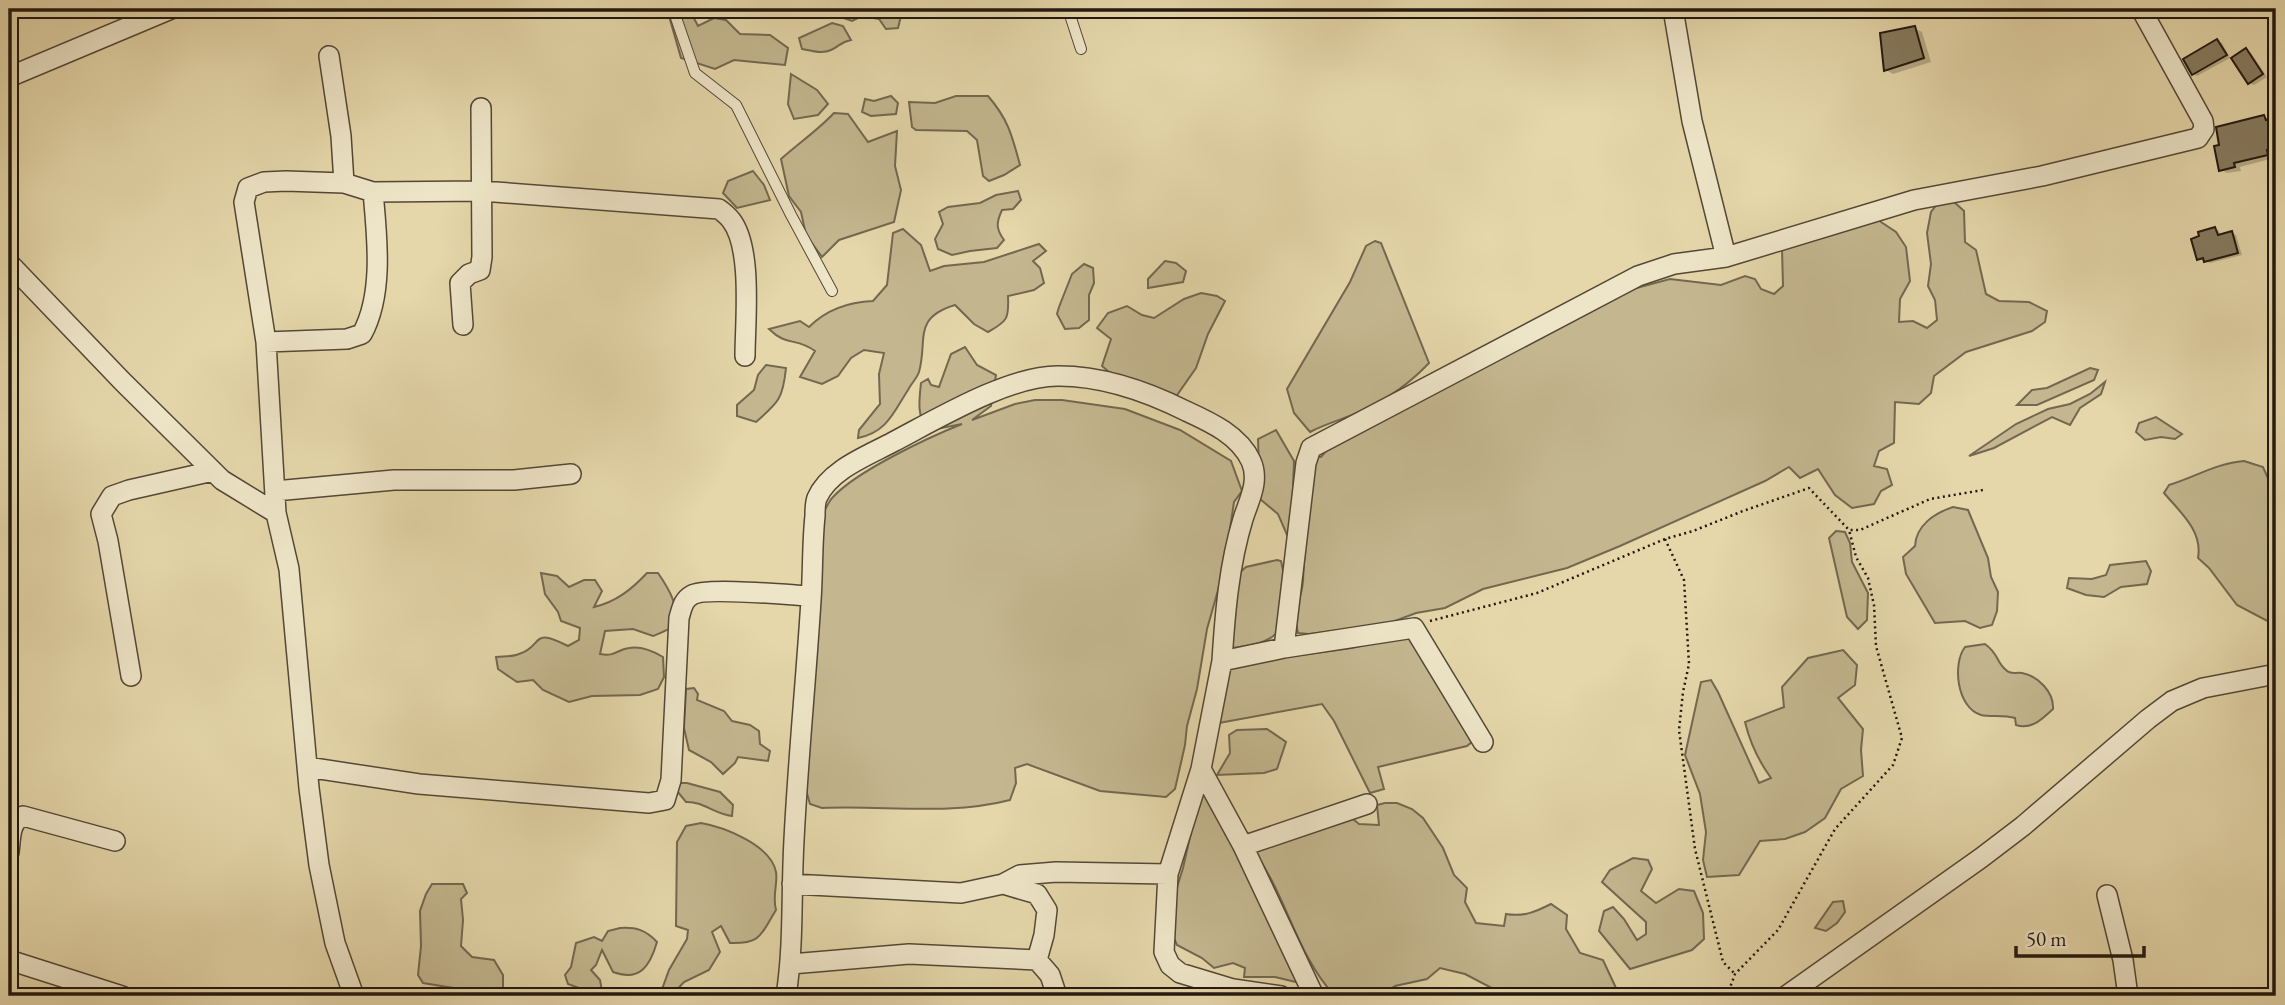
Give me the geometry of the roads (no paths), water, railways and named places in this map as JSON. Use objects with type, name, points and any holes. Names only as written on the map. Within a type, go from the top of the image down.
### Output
[{"type":"street","points":[[9,77],[171,9]]},
{"type":"street","points":[[1673,9],[1692,121],[1726,257]]},
{"type":"street","points":[[1284,648],[1306,463],[1311,448],[1638,276],[1674,264],[1726,257],[1914,201],[2042,176],[2197,138],[2204,129],[2203,121],[2141,9]]},
{"type":"street","points":[[329,56],[341,136],[344,183]]},
{"type":"street","points":[[463,326],[460,283],[469,274],[480,270],[482,257],[481,108]]},
{"type":"street","points":[[354,996],[335,943],[319,865],[289,569],[276,513],[266,342],[244,202],[247,188],[264,182],[344,183],[373,192],[482,191],[719,209],[731,219],[737,231],[746,271],[745,356]]},
{"type":"street","points":[[266,342],[347,339],[362,334],[371,317],[378,248],[373,192]]},
{"type":"street","points":[[10,272],[222,480],[276,513]]},
{"type":"street","points":[[786,996],[791,964],[798,762],[816,499],[831,479],[850,465],[966,405],[1013,385],[1056,375],[1101,379],[1158,397],[1213,424],[1234,438],[1251,462],[1254,487],[1234,553],[1226,603],[1222,661],[1201,769],[1168,874],[1164,952],[1170,965],[1180,973],[1233,989],[1281,996]]},
{"type":"street","points":[[131,676],[101,514],[112,496],[213,471]]},
{"type":"street","points":[[275,491],[394,481],[514,480],[571,474]]},
{"type":"street","points":[[307,767],[419,784],[649,803],[665,800],[671,780],[679,618],[684,601],[694,593],[712,592],[811,596]]},
{"type":"street","points":[[1222,661],[1284,648],[1414,628],[1483,742]]},
{"type":"street","points":[[1786,996],[1981,858],[2172,701],[2203,688],[2276,674]]},
{"type":"street","points":[[1201,769],[1243,846],[1314,996]]},
{"type":"street","points":[[1243,846],[1367,804]]},
{"type":"street","points":[[9,852],[13,825],[16,819],[23,816],[115,841]]},
{"type":"street","points":[[792,884],[961,892],[1003,884],[1020,875],[1056,872],[1168,874]]},
{"type":"street","points":[[1003,884],[1037,894],[1047,910],[1037,960]]},
{"type":"street","points":[[2107,895],[2123,960],[2128,996]]},
{"type":"street","points":[[791,964],[909,954],[1037,960],[1050,975],[1057,996]]},
{"type":"street","points":[[9,960],[122,996]]},
{"type":"lane","points":[[673,9],[695,73],[736,105],[832,291]]},
{"type":"lane","points":[[1068,9],[1081,49]]}]
